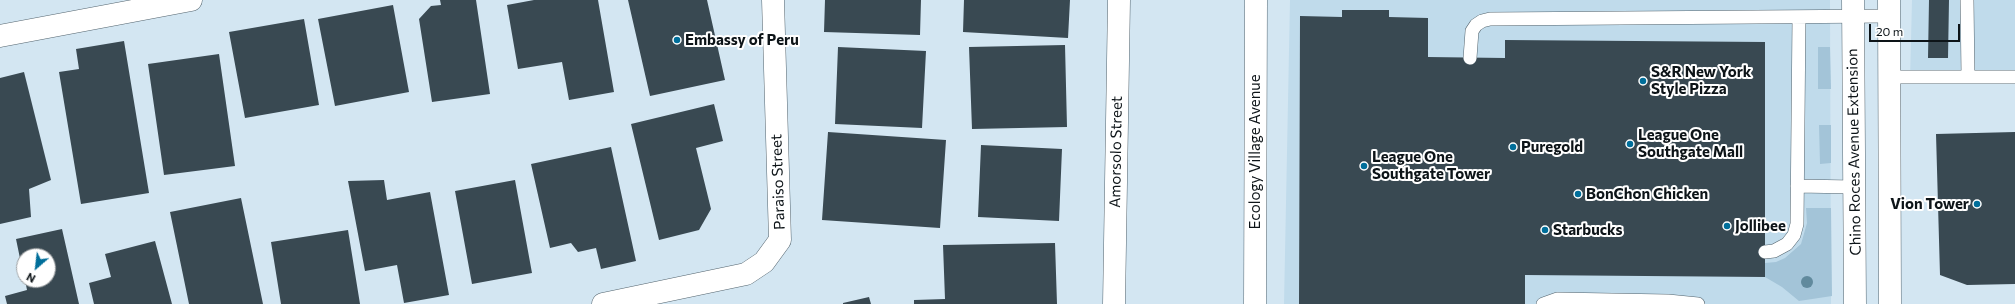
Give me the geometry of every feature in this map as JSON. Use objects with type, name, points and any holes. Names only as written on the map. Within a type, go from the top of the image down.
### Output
[{"type":"street","points":[[0,36],[191,0]]},
{"type":"street","name":"Paraiso Street","points":[[603,304],[746,274],[764,262],[780,240],[773,0]]},
{"type":"street","name":"Amorsolo Street","points":[[1114,304],[1119,0]]},
{"type":"street","name":"Ecology Village Avenue","points":[[1255,304],[1256,0]]},
{"type":"street","name":"Chino Roces Avenue Extension","points":[[1853,8],[1855,304]]},
{"type":"street","points":[[1889,8],[1890,304]]},
{"type":"lane","points":[[1967,0],[1968,76]]},
{"type":"lane","points":[[1470,58],[1472,31],[1476,25],[1482,21],[1490,19],[1799,16],[1853,8],[1889,8]]},
{"type":"lane","points":[[1765,252],[1780,249],[1787,244],[1794,235],[1797,224],[1799,16]]},
{"type":"lane","points":[[1889,77],[2015,77]]},
{"type":"lane","points":[[1797,186],[1854,187]]},
{"type":"lane","points":[[1543,304],[1557,299],[1668,300],[1698,304]]},
{"type":"shaded area","name":"League One Southgate Mall","points":[[1290,0],[1830,0],[1831,304],[1284,304]]},
{"type":"shaded area","points":[[1912,0],[2015,0],[2015,80],[1910,81]]},
{"type":"shaded area","points":[[1818,47],[1830,47],[1831,89],[1818,89]]},
{"type":"shaded area","points":[[1819,125],[1831,125],[1831,163],[1820,164]]},
{"type":"shaded area","points":[[1806,208],[1831,208],[1832,296],[1799,301],[1782,287],[1765,277],[1765,263],[1776,262],[1785,258],[1801,244],[1807,223]]},
{"type":"building","points":[[440,0],[476,0],[490,94],[432,102],[419,19],[431,6],[441,5]]},
{"type":"building","points":[[534,0],[598,0],[614,92],[569,100],[562,62],[518,69],[507,5]]},
{"type":"building","name":"Embassy of Peru","points":[[628,0],[707,0],[725,80],[650,96]]},
{"type":"building","points":[[825,0],[921,0],[920,35],[824,32]]},
{"type":"building","points":[[964,0],[1070,0],[1068,38],[963,32]]},
{"type":"building","points":[[1929,0],[1949,0],[1948,58],[1928,58]]},
{"type":"building","points":[[393,5],[409,92],[335,106],[318,19]]},
{"type":"building","name":"League One Southgate Mall","points":[[1342,10],[1389,10],[1389,17],[1428,18],[1428,57],[1505,58],[1505,40],[1765,42],[1765,277],[1525,275],[1525,304],[1299,304],[1300,16],[1342,17]]},
{"type":"building","points":[[304,19],[319,105],[245,118],[229,32]]},
{"type":"building","points":[[124,41],[149,193],[81,204],[59,72],[79,69],[76,49]]},
{"type":"building","points":[[1065,45],[1067,127],[972,129],[969,47]]},
{"type":"building","points":[[838,47],[926,51],[922,128],[835,124]]},
{"type":"building","points":[[219,54],[235,166],[164,175],[148,64]]},
{"type":"building","points":[[24,72],[51,180],[29,189],[31,217],[0,224],[0,78]]},
{"type":"building","points":[[714,104],[723,141],[696,148],[711,209],[699,230],[659,240],[631,124]]},
{"type":"building","points":[[828,132],[946,140],[940,228],[822,220]]},
{"type":"building","name":"Vion Tower","points":[[2015,132],[2015,284],[1967,285],[1940,275],[1936,134]]},
{"type":"building","points":[[981,145],[1062,149],[1059,221],[978,217]]},
{"type":"building","points":[[611,147],[636,261],[601,269],[596,248],[578,252],[571,243],[550,248],[531,164]]},
{"type":"building","points":[[384,180],[387,200],[430,192],[449,295],[404,303],[397,265],[365,271],[348,181]]},
{"type":"building","points":[[515,180],[532,273],[472,284],[455,191]]},
{"type":"building","points":[[241,198],[263,304],[189,304],[170,212]]},
{"type":"building","points":[[62,229],[79,304],[7,304],[5,296],[27,290],[27,288],[56,288],[56,248],[18,248],[16,239]]},
{"type":"building","points":[[348,230],[360,304],[281,304],[271,242]]},
{"type":"building","points":[[155,241],[172,304],[94,304],[89,283],[111,277],[105,254]]},
{"type":"building","points":[[1055,243],[1057,304],[914,304],[914,300],[945,299],[943,245]]},
{"type":"building","points":[[869,297],[871,304],[843,304],[843,303]]},
{"type":"place","name":"Embassy of Peru","points":[[677,40]]},
{"type":"place","name":"S&R New York Style Pizza","points":[[1643,81]]},
{"type":"place","name":"League One Southgate Mall","points":[[1630,144]]},
{"type":"place","name":"Puregold","points":[[1513,147]]},
{"type":"place","name":"League One Southgate Tower","points":[[1364,166]]},
{"type":"place","name":"BonChon Chicken","points":[[1578,194]]},
{"type":"place","name":"Vion Tower","points":[[1977,204]]},
{"type":"place","name":"Jollibee","points":[[1727,226]]},
{"type":"place","name":"Starbucks","points":[[1545,230]]}]
